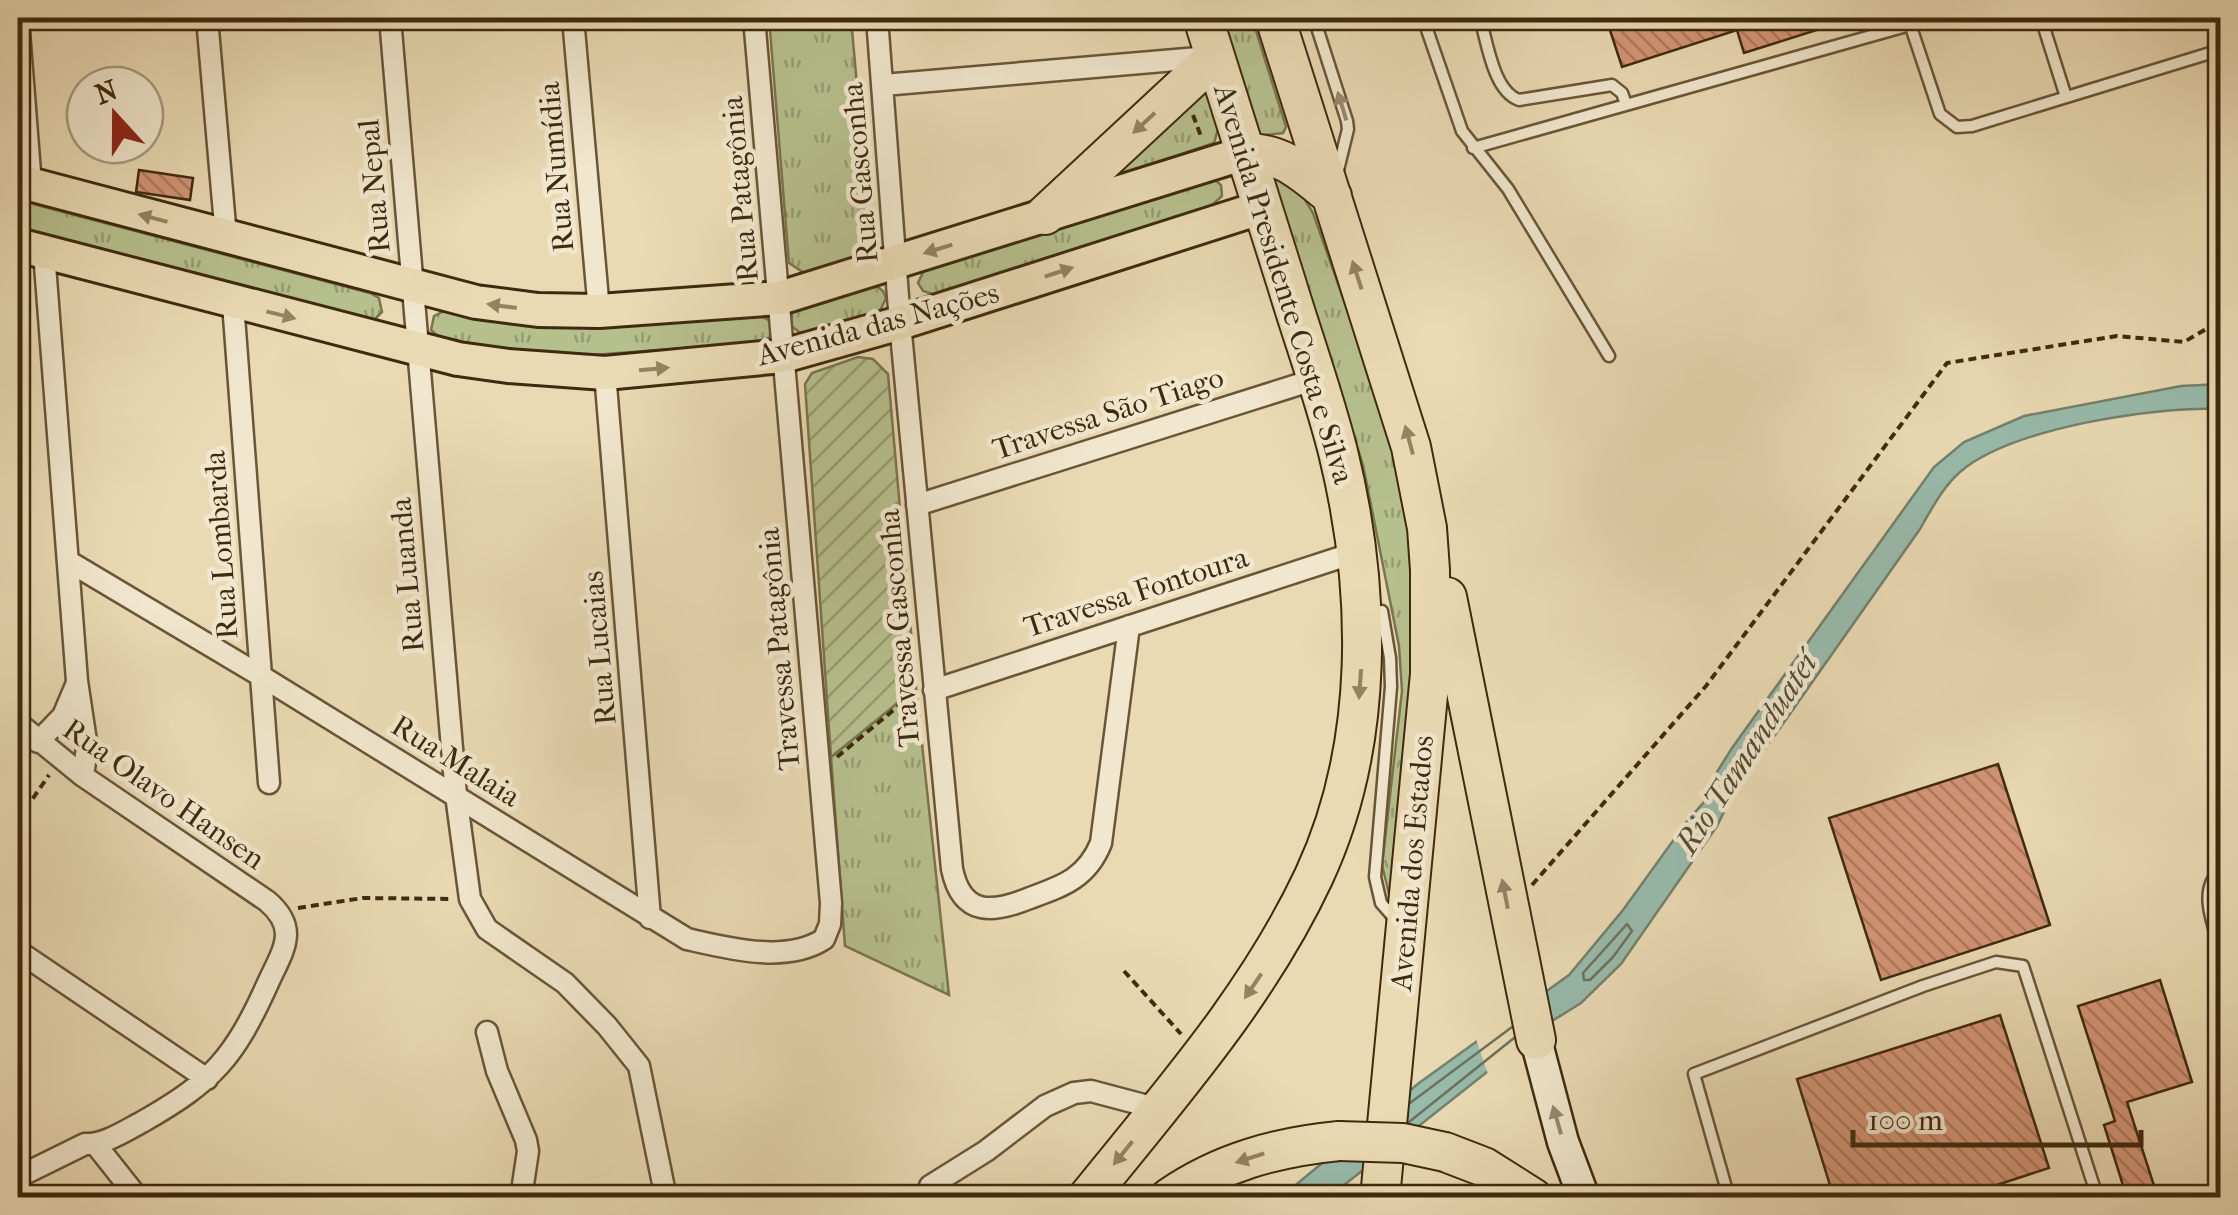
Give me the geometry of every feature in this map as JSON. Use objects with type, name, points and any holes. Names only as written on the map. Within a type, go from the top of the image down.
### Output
[{"type":"highway","name":"Avenida Presidente Costa e Silva","points":[[1203,18],[1338,449],[1356,552]]},
{"type":"highway","points":[[1275,18],[1408,434],[1426,528],[1448,602],[1536,1040]]},
{"type":"highway","points":[[1045,215],[1216,57]]},
{"type":"highway","points":[[1246,153],[1262,152],[1283,158],[1332,196]]},
{"type":"highway","name":"Avenida dos Estados","points":[[1380,1198],[1430,674],[1426,528]]},
{"type":"highway","points":[[1088,1198],[1242,1003],[1316,872],[1344,790],[1354,744],[1363,637],[1356,552]]},
{"type":"highway","points":[[1168,1198],[1223,1167],[1261,1153],[1339,1140],[1403,1142],[1445,1152],[1484,1167],[1534,1198]]},
{"type":"main road","name":"Avenida das Nações","points":[[24,183],[510,308],[599,311],[780,298],[1246,153]]},
{"type":"main road","name":"Avenida das Nações","points":[[31,249],[418,350],[508,366],[605,373],[783,356],[900,323],[1262,208]]},
{"type":"main road","points":[[1536,1040],[1563,1142],[1584,1198]]},
{"type":"street","points":[[207,18],[226,238]]},
{"type":"street","name":"Rua Nepal","points":[[390,18],[418,350]]},
{"type":"street","name":"Rua Numídia","points":[[573,18],[599,311]]},
{"type":"street","name":"Rua Patagônia","points":[[754,18],[783,356]]},
{"type":"street","name":"Rua Gasconha","points":[[877,18],[900,323]]},
{"type":"street","points":[[18,20],[24,183]]},
{"type":"street","points":[[883,85],[1216,57]]},
{"type":"street","points":[[31,249],[68,561],[86,748],[83,776]]},
{"type":"street","name":"Rua Lombarda","points":[[233,303],[269,783]]},
{"type":"street","name":"Travessa Gasconha","points":[[900,323],[954,880],[964,896],[988,910],[1003,909],[1066,885],[1078,878],[1096,857],[1102,844],[1129,626]]},
{"type":"street","name":"Rua Luanda","points":[[418,350],[456,795],[470,900]]},
{"type":"street","name":"Travessa Patagônia","points":[[783,356],[832,902],[826,935]]},
{"type":"street","name":"Rua Lucaias","points":[[605,373],[650,918]]},
{"type":"street","name":"Travessa São Tiago","points":[[917,505],[1316,379]]},
{"type":"street","name":"Travessa Fontoura","points":[[934,690],[1356,552]]},
{"type":"street","name":"Rua Malaia","points":[[68,561],[687,939],[751,950],[796,950],[816,944],[826,935]]},
{"type":"street","points":[[38,742],[62,716],[74,696],[77,681]]},
{"type":"street","name":"Rua Olavo Hansen","points":[[18,723],[83,776],[279,911]]},
{"type":"street","points":[[470,900],[487,929],[565,983],[639,1066],[666,1198]]},
{"type":"street","points":[[18,1177],[85,1144],[96,1145],[177,1102],[206,1079],[242,1037],[280,957],[287,931],[279,911]]},
{"type":"street","points":[[18,951],[206,1079]]},
{"type":"street","points":[[487,1032],[496,1070],[526,1140],[521,1198]]},
{"type":"street","points":[[930,1186],[986,1151],[1045,1106],[1074,1093],[1090,1091],[1159,1109]]},
{"type":"street","points":[[96,1145],[138,1198]]},
{"type":"lane","points":[[1314,18],[1348,130],[1332,196]]},
{"type":"lane","points":[[1423,18],[1454,110],[1473,148],[1508,189],[1609,356]]},
{"type":"lane","points":[[1480,18],[1502,88],[1512,98],[1601,84],[1612,85],[1622,93],[1626,104]]},
{"type":"lane","points":[[2041,18],[2066,97]]},
{"type":"lane","points":[[1473,148],[1909,21],[1940,114],[1957,127],[1972,126],[2220,50]]},
{"type":"lane","points":[[1382,611],[1391,687],[1376,888],[1381,903],[1406,930]]},
{"type":"lane","points":[[2220,871],[2207,891],[2220,948]]},
{"type":"lane","points":[[1729,1198],[1694,1074],[1996,962],[2023,966],[2095,1197]]},
{"type":"path","points":[[1175,94],[1191,110],[1203,143],[1200,153],[1204,165]]},
{"type":"path","points":[[1509,911],[1706,686],[1946,363],[2117,336],[2184,342],[2220,322]]},
{"type":"path","points":[[820,767],[916,692],[934,690]]},
{"type":"path","points":[[18,820],[60,759]]},
{"type":"path","points":[[279,911],[363,898],[470,900]]},
{"type":"path","points":[[1124,971],[1200,1056]]},
{"type":"green space","points":[[769,18],[851,18],[871,243],[865,254],[804,273],[789,263]]},
{"type":"green space","points":[[1217,18],[1252,18],[1286,127],[1283,133],[1257,136]]},
{"type":"green space","points":[[1207,89],[1218,129],[1214,143],[1120,175],[1115,173]]},
{"type":"green space","points":[[1270,172],[1301,193],[1313,213],[1396,448],[1419,601],[1390,898],[1382,865],[1402,691],[1399,646],[1363,465]]},
{"type":"green space","points":[[1214,179],[1221,185],[1222,196],[1210,207],[933,294],[923,291],[918,283],[925,268]]},
{"type":"green space","points":[[18,200],[370,293],[379,298],[382,312],[374,320],[363,321],[18,229]]},
{"type":"green space","points":[[875,285],[886,298],[880,311],[802,334],[791,326],[791,314],[798,308]]},
{"type":"green space","points":[[444,311],[563,326],[760,316],[769,320],[772,334],[764,342],[579,356],[486,347],[439,337],[431,330],[434,316]]},
{"type":"green space","points":[[858,357],[873,359],[888,374],[916,688],[831,757],[805,384],[812,373]]},
{"type":"green space","points":[[916,688],[949,995],[845,946],[831,757]]},
{"type":"water","name":"Rio Tamanduateí","points":[[2220,384],[2220,409],[2159,411],[2085,423],[2013,443],[1960,472],[1740,779],[1717,826],[1621,964],[1581,1003],[1549,1023],[1329,1197],[1280,1198],[1419,1083],[1569,975],[1704,802],[1732,748],[1934,467],[1964,442],[2024,416],[2181,386]]},
{"type":"pier","points":[[1537,990],[1546,1032],[1489,1077],[1475,1036]]},
{"type":"building","points":[[1606,18],[1845,21],[1744,53],[1737,30],[1622,67]]},
{"type":"building","points":[[139,170],[193,178],[190,200],[136,192]]},
{"type":"building","points":[[1998,764],[2050,925],[1881,980],[1829,818]]},
{"type":"building","points":[[2160,980],[2192,1082],[2127,1102],[2158,1198],[2127,1198],[2104,1125],[2115,1121],[2078,1006]]},
{"type":"building","points":[[2000,1015],[2049,1168],[1957,1198],[1834,1198],[1797,1079]]}]
